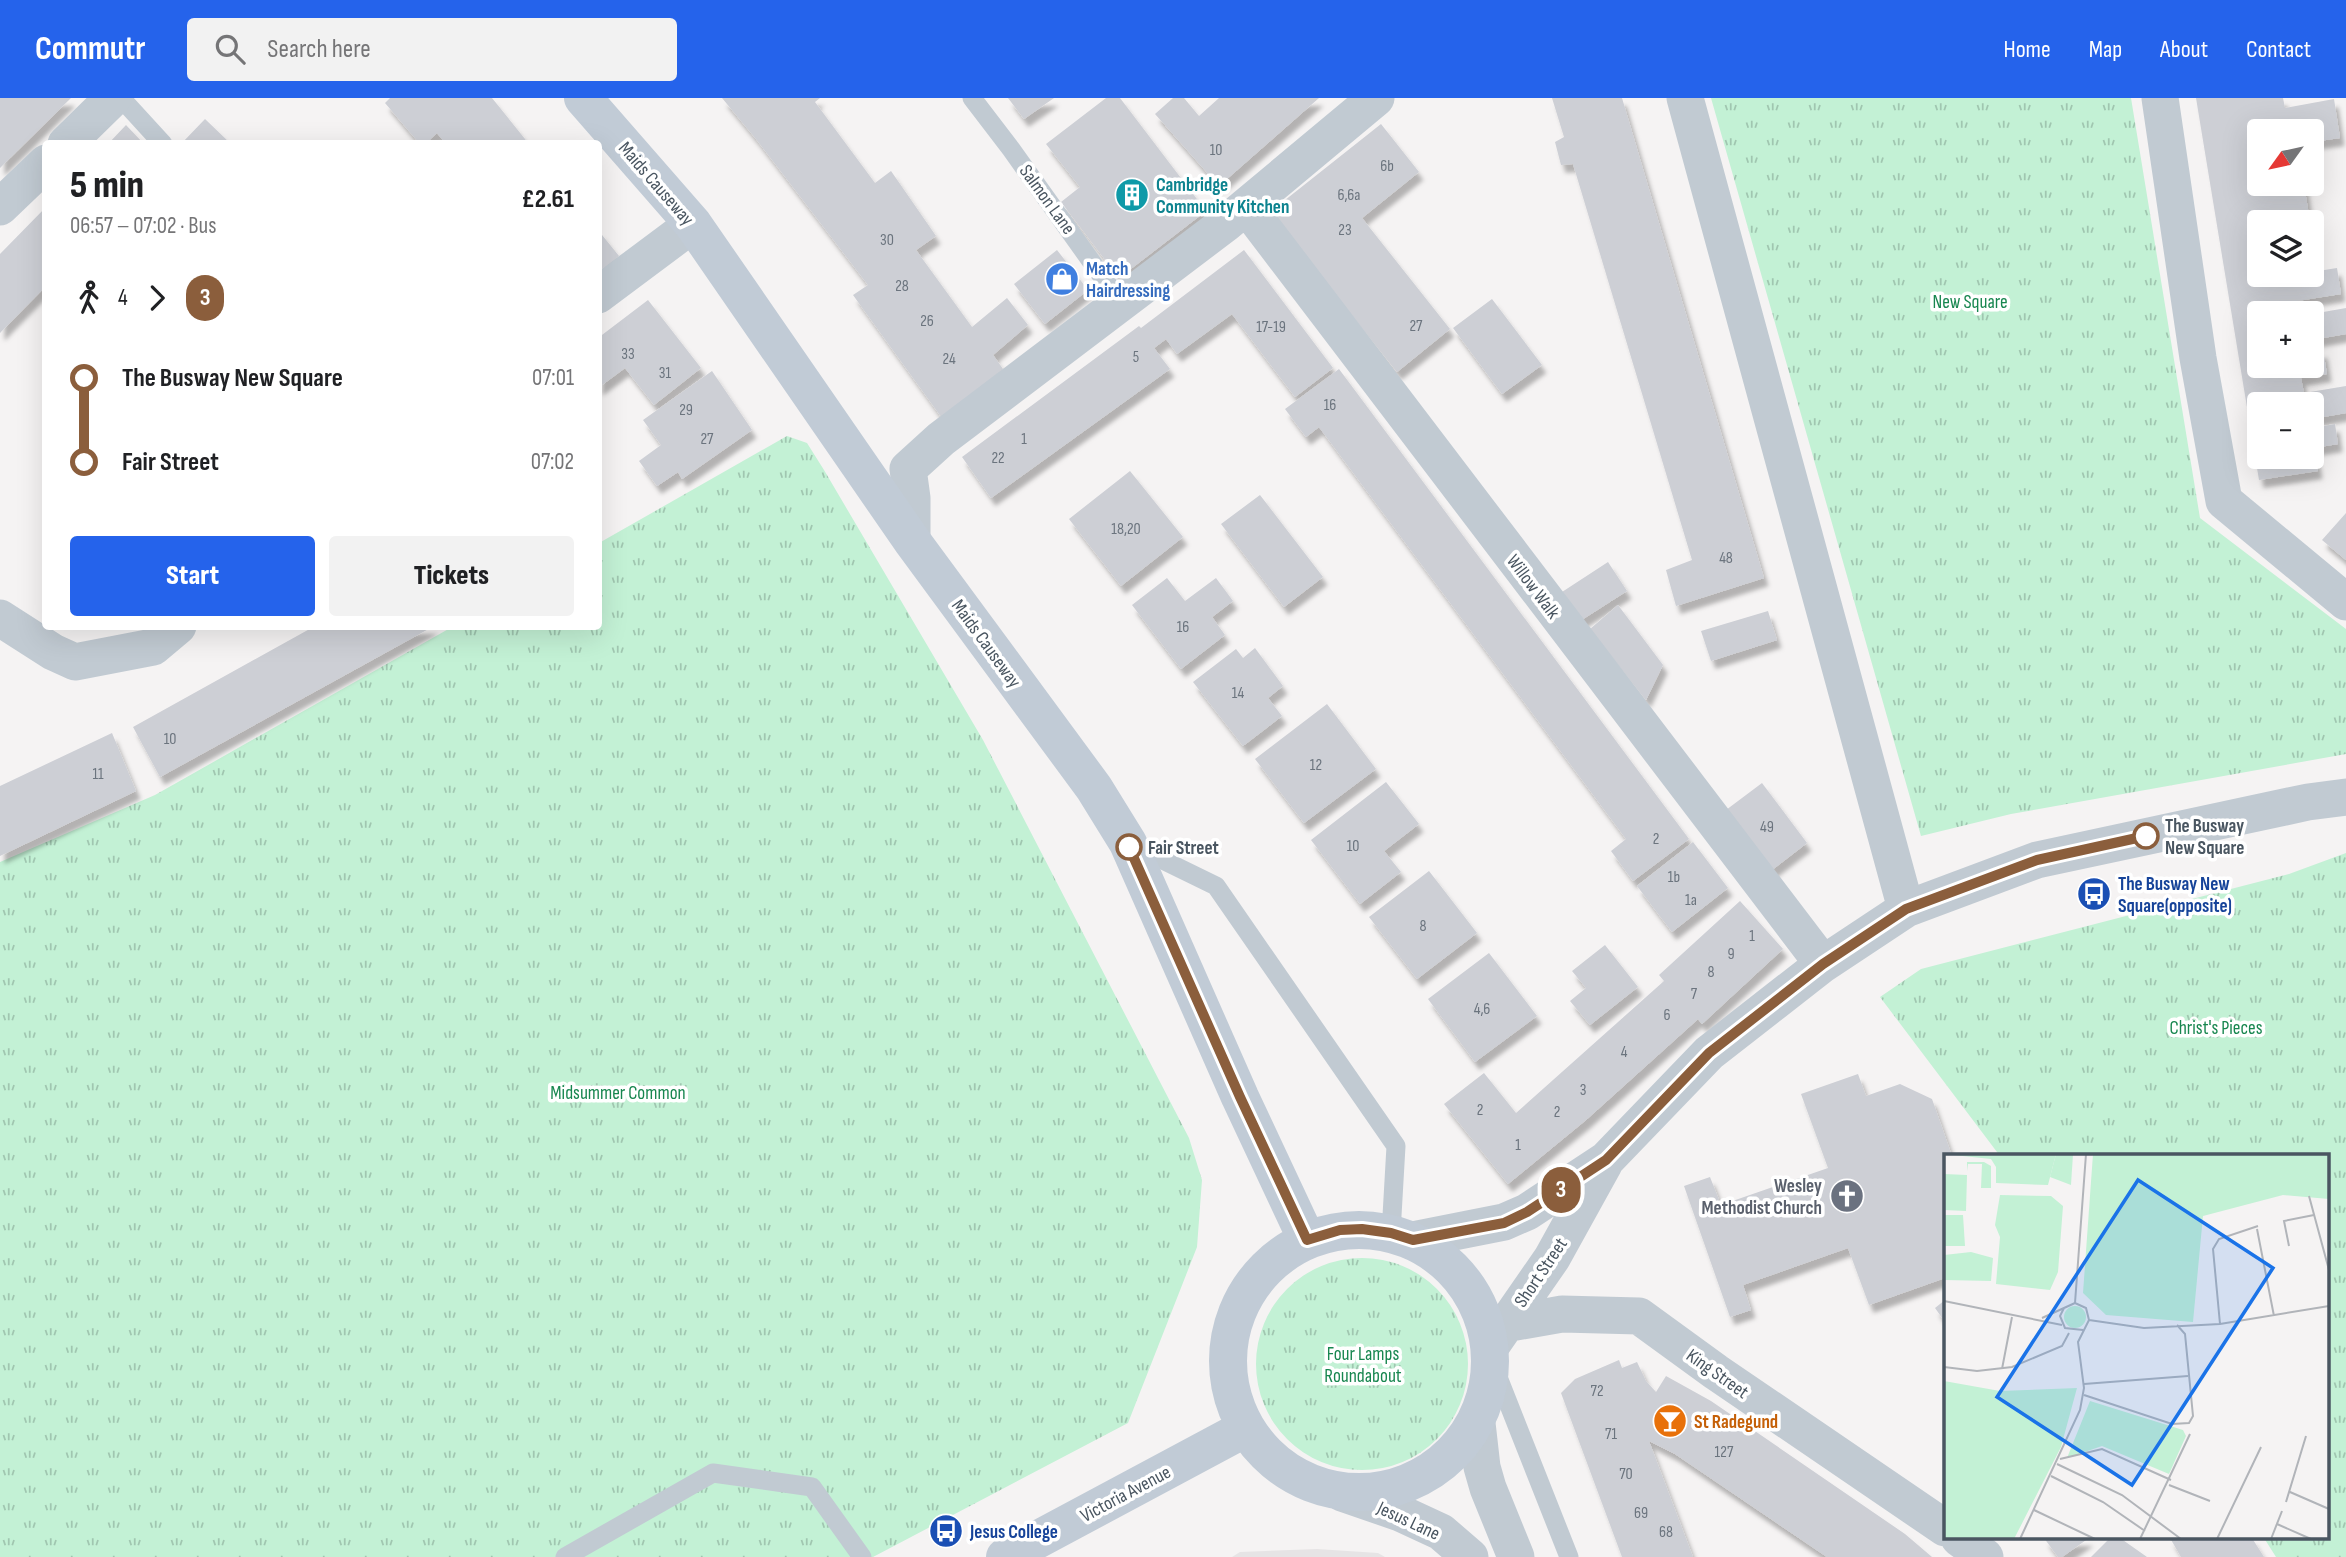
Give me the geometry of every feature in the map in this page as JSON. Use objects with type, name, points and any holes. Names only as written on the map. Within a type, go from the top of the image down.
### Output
[{"type":"street","points":[[70,140],[113,98]]},
{"type":"street","name":"Maids Causeway","points":[[583,98],[693,224],[912,541],[1094,788],[1128,843],[1240,1097],[1307,1240]]},
{"type":"street","points":[[912,541],[912,498],[908,469],[941,439],[1247,207],[1376,98]]},
{"type":"street","points":[[1685,98],[1906,909]]},
{"type":"street","points":[[2160,98],[2198,358],[2224,501],[2346,602]]},
{"type":"street","points":[[0,207],[42,167]]},
{"type":"street","name":"Willow Walk","points":[[1247,207],[1823,964]]},
{"type":"street","points":[[602,292],[693,224]]},
{"type":"street","points":[[0,618],[53,652],[75,662],[153,647],[173,630]]},
{"type":"street","name":"Short Street","points":[[1402,1236],[1504,1223],[1527,1212],[1606,1160],[1709,1053],[1823,964],[1906,909],[2037,860],[2308,802],[2346,797]]},
{"type":"street","name":"Short Street","points":[[1496,1344],[1552,1258],[1606,1160]]},
{"type":"street","points":[[1362,1229],[1402,1236],[1435,1253],[1469,1288],[1496,1344],[1490,1383],[1477,1423],[1458,1450],[1420,1479],[1381,1492],[1342,1493],[1299,1478],[1265,1454],[1245,1428],[1231,1389],[1227,1364],[1233,1323],[1251,1285],[1280,1255],[1307,1240],[1340,1230],[1362,1229]]},
{"type":"street","name":"King Street","points":[[1496,1344],[1562,1314],[1639,1317],[1944,1527]]},
{"type":"street","points":[[1477,1423],[1482,1467],[1488,1488],[1516,1557]]},
{"type":"street","name":"Victoria Avenue","points":[[1005,1557],[1245,1428]]},
{"type":"street","name":"Jesus Lane","points":[[1342,1493],[1400,1513],[1441,1532],[1470,1557]]},
{"type":"street","points":[[1962,1540],[1985,1557]]},
{"type":"lane","points":[[121,98],[159,140]]},
{"type":"lane","name":"Salmon Lane","points":[[972,98],[1012,149],[1121,303]]},
{"type":"lane","points":[[1128,843],[1216,886],[1396,1146],[1402,1236]]},
{"type":"lane","points":[[1496,1344],[1569,1557]]},
{"type":"lane","points":[[565,1557],[713,1473],[812,1487],[862,1557]]},
{"type":"shaded area","points":[[1317,1549],[1378,1553],[1385,1557],[1232,1557],[1240,1552]]},
{"type":"green space","name":"New Square","points":[[1711,98],[2131,98],[2200,518],[2346,629],[2346,754],[2011,814],[1921,836]]},
{"type":"green space","name":"Midsummer Common","points":[[787,436],[807,443],[824,470],[983,740],[1189,1138],[1202,1180],[1197,1247],[1128,1423],[873,1557],[0,1557],[0,862],[155,795],[447,630],[602,630],[602,541]]},
{"type":"green space","name":"Christ's Pieces","points":[[2346,853],[2346,1557],[2276,1557],[2265,1540],[2328,1540],[2328,1154],[1998,1154],[1880,997],[1921,969],[2289,874]]},
{"type":"green space","name":"Four Lamps Roundabout","points":[[1362,1258],[1403,1266],[1437,1289],[1460,1323],[1468,1364],[1460,1405],[1437,1439],[1403,1462],[1362,1470],[1321,1462],[1287,1439],[1264,1405],[1256,1364],[1264,1323],[1287,1289],[1321,1266]]},
{"type":"building","points":[[0,98],[71,98],[0,168]]},
{"type":"building","points":[[390,98],[492,98],[526,140],[443,140],[437,133],[429,140],[417,140],[385,103]]},
{"type":"building","points":[[722,98],[820,98],[815,102],[875,183],[891,171],[936,236],[916,250],[972,327],[1007,298],[1028,325],[993,355],[1003,369],[942,418],[853,295],[868,285]]},
{"type":"building","points":[[1008,98],[1054,98],[1024,119]]},
{"type":"building","name":"Cambridge Community Kitchen","points":[[1106,98],[1120,98],[1206,211],[1119,278],[1061,202],[1080,187],[1046,144]]},
{"type":"building","points":[[1173,98],[1184,98],[1199,116],[1219,98],[1319,98],[1219,186],[1155,114]]},
{"type":"building","points":[[1552,98],[1622,98],[1764,578],[1676,606],[1666,570],[1692,560],[1573,164],[1561,165],[1555,142],[1564,137]]},
{"type":"building","points":[[2196,98],[2283,98],[2285,108],[2334,99],[2340,138],[2324,140],[2324,119],[2247,119],[2247,196],[2306,196],[2308,210],[2247,210],[2247,287],[2324,287],[2324,270],[2337,268],[2341,294],[2297,301],[2247,301],[2247,378],[2301,378],[2304,392],[2247,392],[2247,407]]},
{"type":"building","points":[[205,119],[227,140],[185,140]]},
{"type":"building","points":[[1381,124],[1419,172],[1362,218],[1450,329],[1397,372],[1270,212]]},
{"type":"building","points":[[126,125],[140,140],[112,140]]},
{"type":"building","points":[[42,211],[42,290],[0,333],[0,254]]},
{"type":"building","points":[[602,235],[619,256],[602,269]]},
{"type":"building","points":[[1057,250],[1088,290],[1045,324],[1014,284]]},
{"type":"building","points":[[1244,250],[1333,368],[1295,397],[1232,314],[1177,354],[1166,339],[1154,348],[1170,369],[991,498],[962,457]]},
{"type":"building","points":[[1492,299],[1542,365],[1502,394],[1453,328]]},
{"type":"building","points":[[648,300],[701,368],[654,405],[625,368],[602,385],[602,335]]},
{"type":"building","points":[[2346,308],[2346,334],[2324,338],[2324,312]]},
{"type":"building","points":[[1339,369],[1689,839],[1633,881],[1611,851],[1626,839],[1319,427],[1306,437],[1285,409]]},
{"type":"building","points":[[712,371],[752,430],[682,479],[678,472],[657,486],[639,461],[661,445],[643,420]]},
{"type":"building","points":[[2346,386],[2346,413],[2324,417],[2324,392],[2310,392]]},
{"type":"building","points":[[2335,424],[2338,444],[2324,446],[2324,426]]},
{"type":"building","points":[[2257,469],[2318,471],[2259,480]]},
{"type":"building","points":[[1130,471],[1183,537],[1121,586],[1069,519]]},
{"type":"building","points":[[1260,495],[1323,577],[1284,607],[1221,524]]},
{"type":"building","points":[[2346,513],[2346,560],[2322,540]]},
{"type":"building","points":[[1608,562],[1627,591],[1580,621],[1562,592]]},
{"type":"building","points":[[1167,578],[1185,601],[1216,578],[1233,601],[1212,617],[1225,635],[1181,669],[1132,605]]},
{"type":"building","points":[[1618,605],[1663,665],[1646,700],[1590,629]]},
{"type":"building","points":[[1768,611],[1777,640],[1711,661],[1701,631]]},
{"type":"building","points":[[308,630],[427,630],[160,777],[133,727]]},
{"type":"building","points":[[1255,648],[1283,686],[1268,698],[1282,716],[1243,746],[1193,682],[1236,649],[1243,658]]},
{"type":"building","points":[[1327,704],[1376,769],[1304,823],[1255,759]]},
{"type":"building","points":[[112,733],[136,791],[0,856],[0,786]]},
{"type":"building","points":[[1386,782],[1419,824],[1384,851],[1401,872],[1360,904],[1311,840]]},
{"type":"building","points":[[1762,783],[1807,843],[1772,870],[1726,810]]},
{"type":"building","points":[[1693,842],[1728,888],[1672,932],[1637,886]]},
{"type":"building","points":[[1429,871],[1477,933],[1417,979],[1369,917]]},
{"type":"building","points":[[1740,901],[1783,949],[1702,1024],[1698,1019],[1586,1120],[1508,1184],[1444,1104],[1484,1073],[1516,1113],[1664,981],[1659,975]]},
{"type":"building","points":[[1605,945],[1638,987],[1590,1025],[1570,1001],[1586,988],[1572,971]]},
{"type":"building","points":[[1489,953],[1537,1016],[1475,1062],[1428,999]]},
{"type":"building","name":"Wesley Methodist Church","points":[[1858,1074],[1866,1096],[1900,1084],[1932,1099],[1951,1154],[1944,1154],[1944,1278],[1869,1305],[1848,1248],[1743,1285],[1751,1310],[1730,1317],[1684,1186],[1710,1177],[1721,1205],[1828,1168],[1801,1094]]},
{"type":"building","points":[[1944,1301],[1944,1321],[1935,1308]]},
{"type":"building","points":[[1619,1360],[1622,1368],[1637,1362],[1646,1381],[1656,1392],[1666,1376],[1711,1401],[1905,1534],[1932,1557],[1827,1557],[1675,1454],[1649,1441],[1693,1557],[1622,1557],[1561,1393],[1575,1379]]},
{"type":"building","points":[[2045,1540],[2086,1540],[2062,1557],[2058,1557]]},
{"type":"building","points":[[2108,1540],[2123,1540],[2147,1557],[2091,1557]]},
{"type":"building","points":[[2171,1540],[2253,1540],[2264,1557],[2181,1557]]},
{"type":"bus line","name":"3","points":[[1129,847],[1307,1240],[1340,1230],[1362,1229],[1379,1230],[1413,1240],[1504,1223],[1527,1212],[1606,1160],[1709,1053],[1823,964],[1906,909],[2037,860],[2146,836]]},
{"type":"place","name":"Cambridge Community Kitchen","points":[[1132,195]]},
{"type":"place","name":"Match Hairdressing","points":[[1062,279]]},
{"type":"place","name":"The Busway New Square","points":[[2146,836]]},
{"type":"place","name":"Fair Street","points":[[1129,847]]},
{"type":"place","name":"The Busway New Square(opposite)","points":[[2094,894]]},
{"type":"place","name":"Wesley Methodist Church","points":[[1847,1196]]},
{"type":"place","name":"St Radegund","points":[[1670,1421]]},
{"type":"place","name":"Jesus College","points":[[946,1531]]}]
